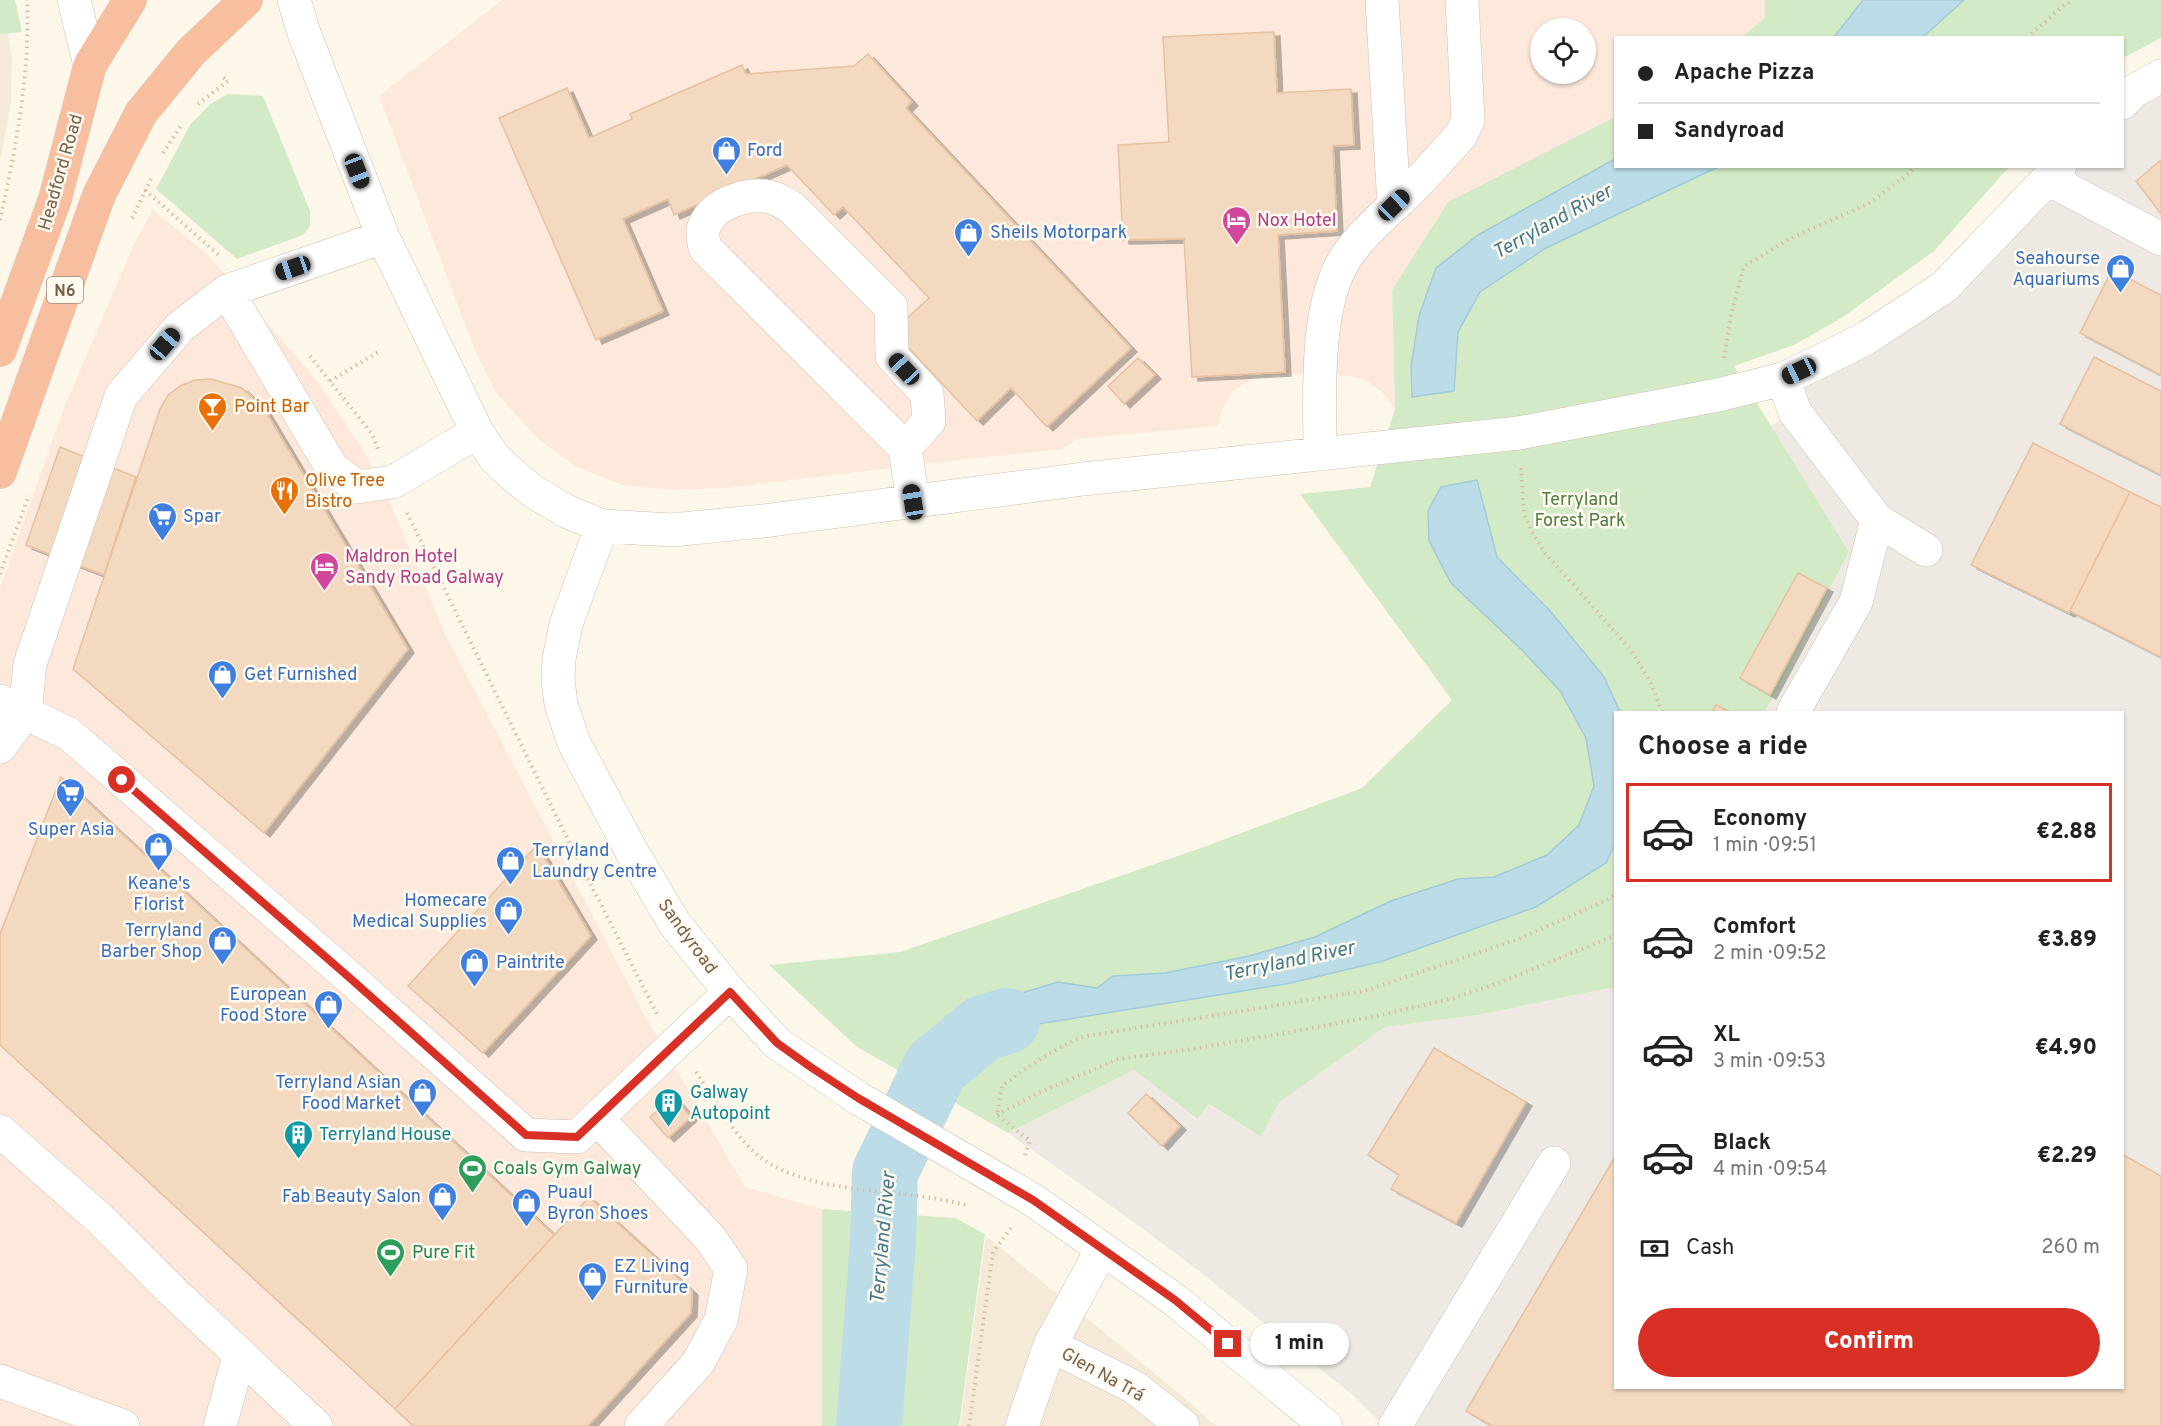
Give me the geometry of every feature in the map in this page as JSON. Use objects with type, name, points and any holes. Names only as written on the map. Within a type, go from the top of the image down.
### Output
[{"type":"highway","name":"Headford Road","points":[[0,350],[55,199],[90,65],[130,0]]},
{"type":"highway","name":"N6","points":[[0,472],[99,195],[141,113],[191,52],[246,0]]},
{"type":"street","points":[[74,0],[90,65]]},
{"type":"street","points":[[294,0],[304,33],[382,237],[477,432],[494,457],[534,492],[566,511],[602,526],[672,530],[764,521],[1083,479],[1519,433],[1719,395],[1783,379],[1868,337],[1944,287],[2054,173],[2161,239]]},
{"type":"street","points":[[1382,0],[1394,205]]},
{"type":"street","points":[[1320,454],[1321,374],[1327,306],[1336,277],[1350,251],[1461,135],[1468,120],[1462,0]]},
{"type":"street","points":[[2124,101],[2134,91],[2161,76]]},
{"type":"street","points":[[905,448],[929,421],[927,394],[892,356],[891,307],[791,207],[771,197],[750,196],[726,204],[710,215],[703,231],[705,248],[905,448],[913,502]]},
{"type":"street","points":[[0,747],[121,396],[180,327],[227,277],[382,237]]},
{"type":"street","points":[[227,277],[332,468],[357,487],[393,482],[477,432]]},
{"type":"street","points":[[1783,379],[1795,412],[1877,520],[1926,550]]},
{"type":"street","points":[[1793,711],[1856,602],[1877,520]]},
{"type":"street","name":"Sandyroad","points":[[602,526],[566,624],[559,658],[558,680],[561,704],[574,743],[631,850],[675,924],[730,992],[777,1043],[858,1098],[1000,1179],[1102,1249],[1175,1300],[1326,1426]]},
{"type":"street","points":[[13,707],[69,734],[343,971],[526,1135],[577,1137],[730,992]]},
{"type":"street","points":[[597,1118],[710,1238],[731,1269],[722,1320],[698,1363],[641,1426]]},
{"type":"street","points":[[0,1131],[100,1218],[239,1356],[316,1426]]},
{"type":"street","points":[[1395,1426],[1554,1163]]},
{"type":"street","name":"Glen Na Trá","points":[[1022,1426],[1050,1345],[1102,1249]]},
{"type":"street","name":"Glen Na Trá","points":[[1050,1345],[1134,1387],[1184,1426]]},
{"type":"street","points":[[220,1426],[239,1356]]},
{"type":"street","points":[[0,1381],[123,1426]]},
{"type":"path","points":[[0,220],[20,105],[28,30],[27,0]]},
{"type":"path","points":[[2029,36],[2062,6],[2073,0]]},
{"type":"path","points":[[198,104],[228,81]]},
{"type":"path","points":[[1719,395],[1731,315],[1744,266],[1793,237],[1869,204],[1910,173],[1913,168]]},
{"type":"path","points":[[145,190],[227,277]]},
{"type":"path","points":[[330,381],[380,351]]},
{"type":"path","points":[[308,354],[372,434],[393,482],[571,846],[662,1023]]},
{"type":"path","points":[[1519,433],[1524,513],[1533,534],[1545,553],[1632,651],[1652,686],[1662,711]]},
{"type":"path","points":[[997,1115],[1002,1086],[1049,1054],[1082,1037],[1364,991],[1516,940],[1614,895]]},
{"type":"path","points":[[997,1115],[1038,1093],[1118,1059],[1292,1032],[1454,998],[1614,936]]},
{"type":"path","points":[[694,1069],[747,1145],[772,1165],[798,1177],[842,1186],[915,1196],[975,1209]]},
{"type":"path","points":[[997,1115],[1030,1141],[1000,1179]]},
{"type":"path","points":[[969,1426],[993,1252],[1013,1226],[1004,1221]]},
{"type":"shaded area","points":[[0,0],[3,0],[12,59],[11,102],[0,162]]},
{"type":"shaded area","points":[[502,0],[1765,0],[1765,18],[1741,36],[1614,36],[1614,118],[1536,159],[1392,290],[1395,409],[1382,392],[1363,379],[1348,376],[1296,374],[1252,378],[1231,393],[1222,410],[1218,426],[1076,439],[1063,449],[725,488],[673,490],[622,485],[575,466],[538,439],[497,394],[475,351],[379,96]]},
{"type":"shaded area","points":[[2161,76],[2161,1426],[1384,1426],[1354,1396],[1203,1274],[1008,1133],[1134,1070],[1196,1119],[1208,1104],[1261,1137],[1278,1102],[1385,1027],[1478,1015],[1614,987],[1614,1389],[2124,1389],[2124,711],[1766,711],[1849,552],[1769,427],[1795,412],[1783,379],[1868,337],[2059,168],[2124,168],[2124,102]]},
{"type":"shaded area","points":[[153,210],[207,254],[315,378],[367,456],[389,500],[446,636],[645,1016],[745,1187],[822,1209],[822,1426],[0,1426],[0,588],[64,408],[134,244]]},
{"type":"shaded area","points":[[986,1236],[1187,1400],[1216,1426],[960,1426]]},
{"type":"green space","points":[[0,0],[15,0],[22,32],[0,34]]},
{"type":"green space","points":[[1765,0],[2161,0],[2161,38],[2124,57],[2124,36],[1742,36],[1765,18]]},
{"type":"green space","points":[[228,94],[263,96],[310,211],[310,226],[303,235],[237,259],[156,189],[190,125],[210,104]]},
{"type":"green space","name":"Terryland Forest Park","points":[[1614,118],[1614,168],[2008,168],[1934,251],[1843,317],[1794,345],[1734,366],[1849,552],[1766,711],[1614,711],[1614,987],[1478,1015],[1385,1027],[1279,1102],[1261,1137],[1209,1104],[1197,1119],[1134,1070],[1008,1133],[857,1047],[769,965],[900,952],[1201,848],[1362,788],[1452,700],[1300,494],[1370,487],[1395,409],[1392,290],[1448,202]]},
{"type":"green space","points":[[822,1209],[955,1218],[985,1234],[959,1426],[822,1426]]},
{"type":"water","points":[[1863,0],[1964,0],[1924,36],[1835,36]]},
{"type":"water","points":[[1614,160],[1614,168],[1716,168],[1546,248],[1480,292],[1458,332],[1454,391],[1412,397],[1411,367],[1419,316],[1436,268],[1478,235]]},
{"type":"water","points":[[1477,480],[1497,557],[1551,612],[1604,677],[1620,711],[1614,711],[1614,846],[1606,863],[1536,907],[1383,961],[1286,984],[1038,1024],[986,1045],[954,1078],[910,1061],[936,1036],[1025,992],[1058,982],[1097,988],[1113,976],[1165,973],[1249,956],[1315,937],[1391,901],[1458,879],[1494,877],[1547,855],[1579,825],[1594,786],[1586,738],[1560,691],[1523,651],[1451,583],[1429,541],[1428,511],[1441,487]]},
{"type":"water","points":[[868,1217],[895,1218],[891,1291],[878,1426],[856,1426],[868,1256]]},
{"type":"building","points":[[1274,32],[1277,93],[1351,89],[1354,145],[1333,146],[1337,231],[1278,235],[1285,372],[1192,377],[1184,239],[1123,240],[1118,145],[1169,142],[1163,37]]},
{"type":"building","name":"Sheils Motorpark","points":[[868,54],[912,102],[906,108],[1131,348],[1047,427],[1011,388],[977,421],[893,331],[929,298],[843,207],[834,215],[787,165],[674,215],[668,199],[623,219],[663,311],[596,340],[499,118],[567,88],[589,138],[632,119],[630,114],[742,65],[746,74],[854,66]]},
{"type":"building","points":[[2161,160],[2161,214],[2136,181]]},
{"type":"building","points":[[2112,270],[2161,295],[2161,375],[2080,333]]},
{"type":"building","points":[[2094,357],[2161,391],[2161,475],[2060,424]]},
{"type":"building","points":[[1138,358],[1155,375],[1124,404],[1108,386]]},
{"type":"building","points":[[211,379],[242,388],[263,407],[408,649],[264,833],[73,669],[160,409],[168,395],[182,385],[195,380]]},
{"type":"building","points":[[2033,443],[2130,492],[2069,613],[1971,565]]},
{"type":"building","points":[[60,447],[136,477],[104,575],[26,545]]},
{"type":"building","points":[[2130,492],[2161,507],[2161,657],[2070,611]]},
{"type":"building","points":[[1798,573],[1827,588],[1770,695],[1740,678]]},
{"type":"building","points":[[1716,705],[1728,711],[1713,711]]},
{"type":"building","name":"Terryland House","points":[[61,777],[554,1235],[395,1409],[0,1045],[0,934]]},
{"type":"building","points":[[537,845],[591,936],[483,1053],[408,986]]},
{"type":"building","points":[[1434,1048],[1526,1102],[1456,1223],[1391,1189],[1399,1175],[1368,1155]]},
{"type":"building","points":[[1146,1094],[1180,1126],[1162,1146],[1128,1113]]},
{"type":"building","name":"Galway Autopoint","points":[[674,1097],[691,1117],[668,1138],[650,1117]]},
{"type":"building","points":[[2124,1155],[2161,1176],[2161,1426],[1492,1426],[1466,1411],[1614,1158],[1614,1389],[2124,1389]]},
{"type":"building","name":"EZ Living Furniture","points":[[589,1197],[692,1291],[691,1313],[588,1426],[413,1426],[395,1409]]},
{"type":"waterway","name":"Terryland River","points":[[869,1426],[883,1241],[885,1172],[936,1067],[983,1028],[1007,1021]]},
{"type":"place","name":"Ford","points":[[726,176]]},
{"type":"place","name":"Nox Hotel","points":[[1236,246]]},
{"type":"place","name":"Sheils Motorpark","points":[[969,258]]},
{"type":"place","name":"Seahourse Aquariums","points":[[2121,294]]},
{"type":"place","name":"Point Bar","points":[[213,432]]},
{"type":"place","name":"Olive Tree Bistro","points":[[284,516]]},
{"type":"place","name":"Spar","points":[[162,542]]},
{"type":"place","name":"Maldron Hotel Sandy Road Galway","points":[[324,592]]},
{"type":"place","name":"Get Furnished","points":[[223,700]]},
{"type":"place","name":"Super Asia","points":[[71,818]]},
{"type":"place","name":"Keane's Florist","points":[[159,872]]},
{"type":"place","name":"Terryland Laundry Centre","points":[[511,886]]},
{"type":"place","name":"Homecare Medical Supplies","points":[[508,936]]},
{"type":"place","name":"Terryland Barber Shop","points":[[223,966]]},
{"type":"place","name":"Paintrite","points":[[475,988]]},
{"type":"place","name":"European Food Store","points":[[328,1030]]},
{"type":"place","name":"Terryland Asian Food Market","points":[[422,1118]]},
{"type":"place","name":"Galway Autopoint","points":[[669,1128]]},
{"type":"place","name":"Terryland House","points":[[298,1160]]},
{"type":"place","name":"Coals Gym Galway","points":[[472,1194]]},
{"type":"place","name":"Fab Beauty Salon","points":[[442,1222]]},
{"type":"place","name":"Puaul Byron Shoes","points":[[526,1228]]},
{"type":"place","name":"Pure Fit","points":[[391,1278]]},
{"type":"place","name":"EZ Living Furniture","points":[[593,1302]]},
{"type":"route","points":[[122,780],[526,1135],[577,1137],[730,992],[777,1043],[812,1068],[858,1098],[1012,1186],[1175,1300],[1228,1344]]}]
